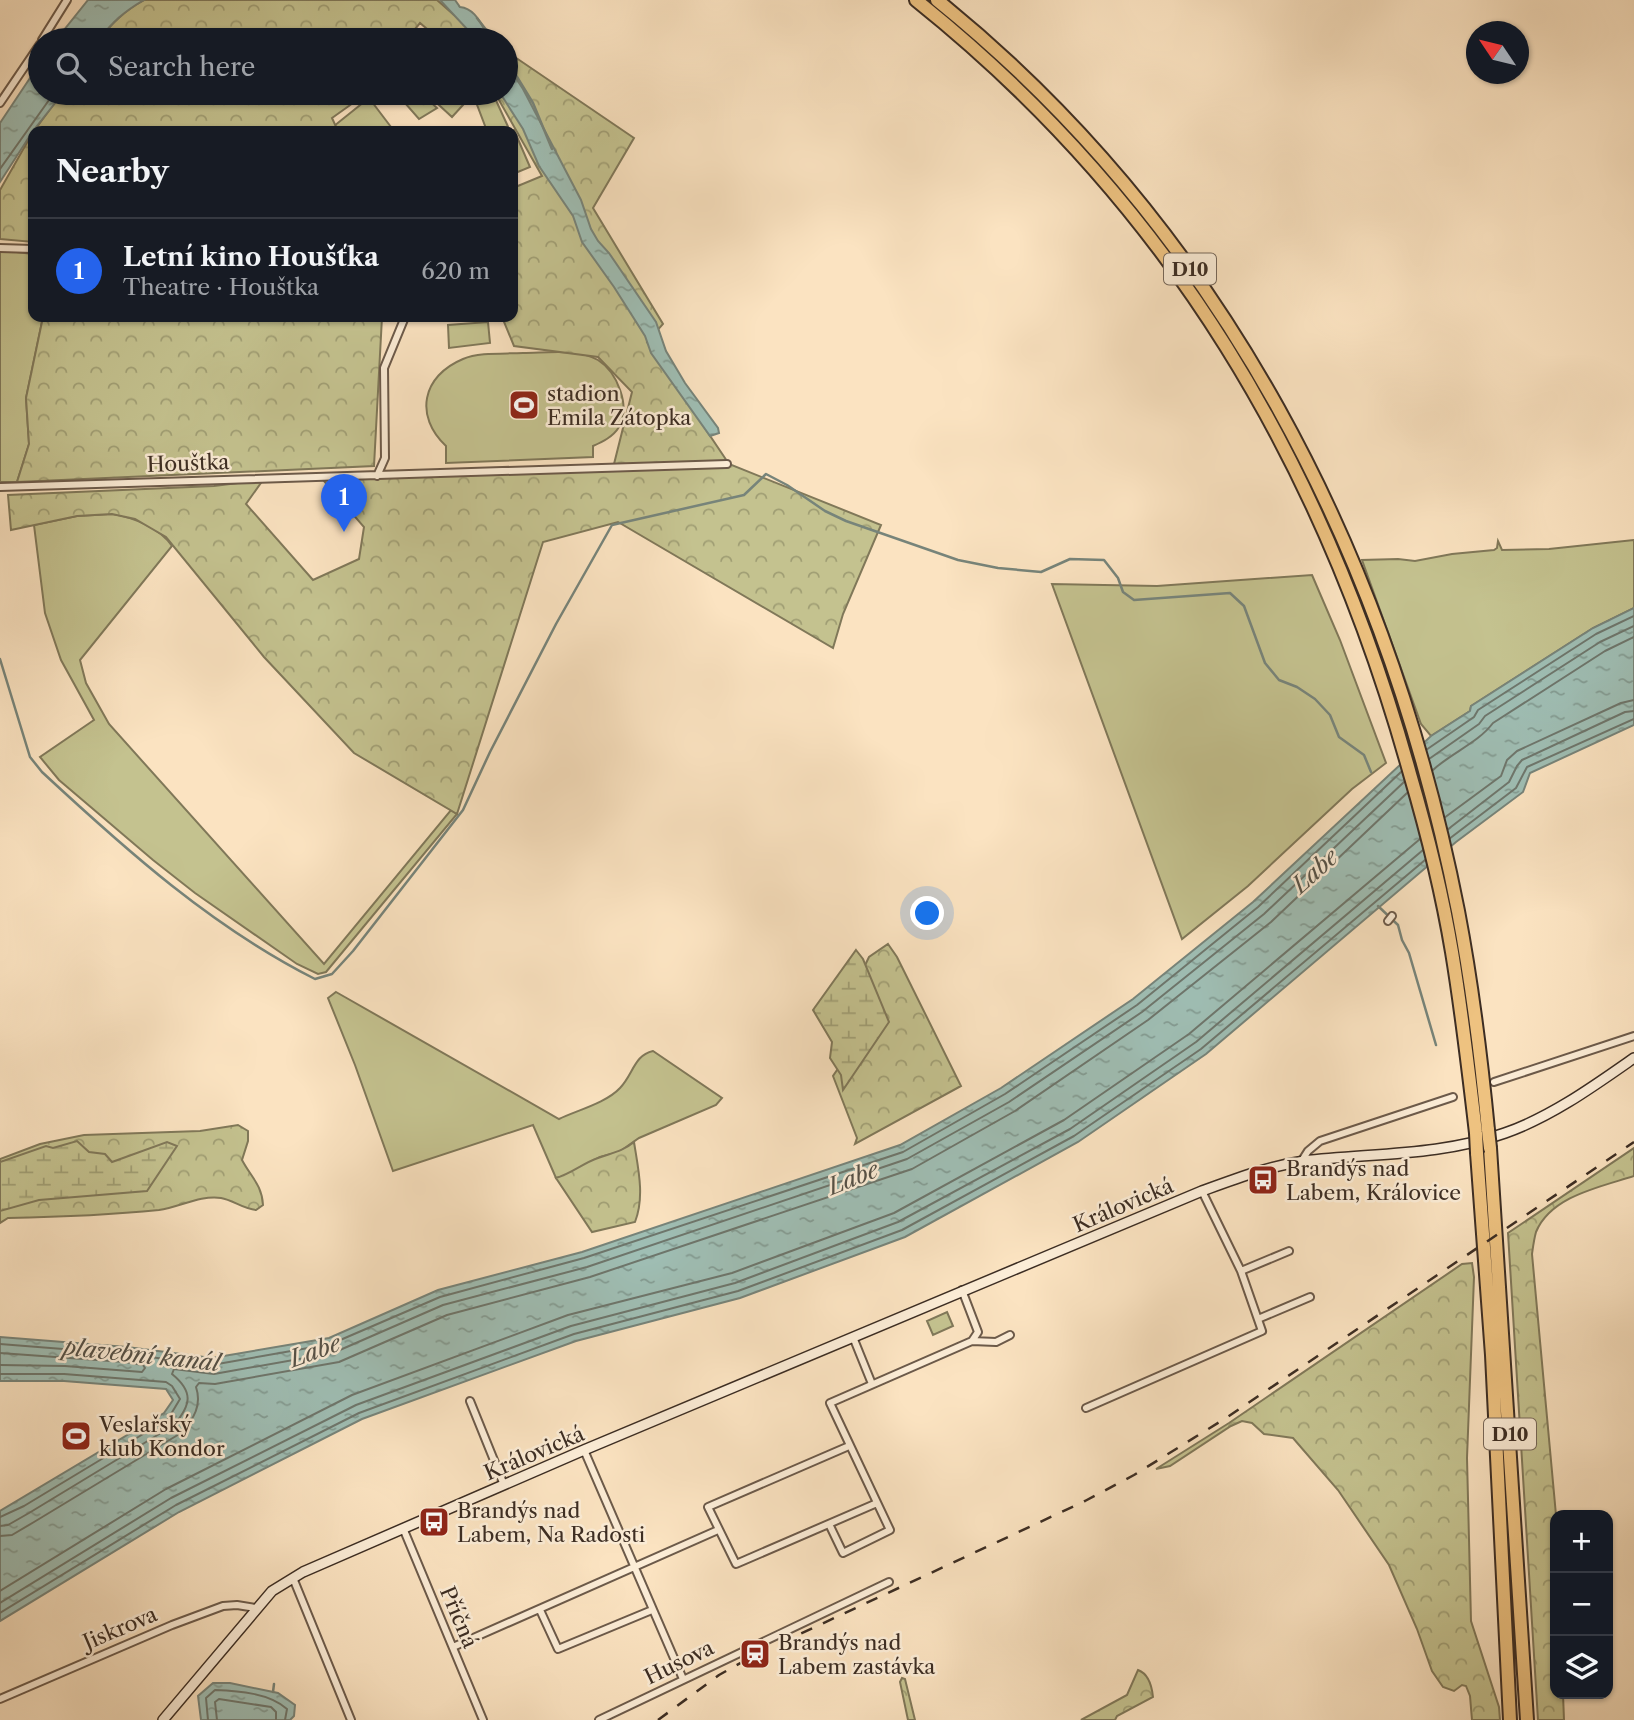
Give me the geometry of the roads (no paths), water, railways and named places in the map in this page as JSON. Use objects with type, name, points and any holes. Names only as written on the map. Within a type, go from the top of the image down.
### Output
[{"type":"highway","name":"D10","points":[[916,0],[941,9],[974,40],[1096,172],[1192,292],[1237,362],[1297,470],[1335,554],[1397,724],[1451,911]]},
{"type":"highway","name":"D10","points":[[974,40],[1065,116],[1115,171],[1197,278],[1252,360],[1283,415],[1345,544],[1376,622],[1409,721],[1433,805],[1451,911],[1480,1046],[1482,1132],[1477,1153],[1492,1355],[1510,1720]]},
{"type":"highway","name":"D10","points":[[1482,1132],[1490,1148],[1527,1720]]},
{"type":"main road","name":"Královická","points":[[163,1720],[272,1591],[293,1578],[403,1528],[1202,1191],[1256,1172],[1301,1162],[1433,1150],[1506,1133],[1563,1105],[1634,1058]]},
{"type":"street","points":[[50,28],[67,0]]},
{"type":"street","points":[[0,103],[28,61]]},
{"type":"street","points":[[0,248],[28,249]]},
{"type":"street","points":[[377,476],[385,458],[384,368],[403,322]]},
{"type":"street","name":"Houštka","points":[[0,487],[727,464]]},
{"type":"street","points":[[1494,1083],[1634,1036]]},
{"type":"street","points":[[1301,1162],[1308,1151],[1320,1141],[1453,1097]]},
{"type":"street","points":[[1086,1408],[1262,1331],[1241,1271],[1202,1191]]},
{"type":"street","points":[[1241,1271],[1289,1251]]},
{"type":"street","points":[[962,1290],[978,1332],[972,1341]]},
{"type":"street","points":[[1258,1318],[1310,1297]]},
{"type":"street","points":[[829,1524],[843,1553],[890,1530],[830,1403],[972,1341],[996,1342],[1010,1335]]},
{"type":"street","points":[[853,1337],[872,1384]]},
{"type":"street","points":[[470,1401],[504,1485]]},
{"type":"street","points":[[849,1446],[708,1507],[718,1530],[736,1564],[877,1503]]},
{"type":"street","points":[[584,1450],[683,1679]]},
{"type":"street","name":"Příčná","points":[[403,1528],[483,1720]]},
{"type":"street","points":[[453,1647],[718,1530]]},
{"type":"street","points":[[293,1578],[351,1720]]},
{"type":"street","name":"Husova","points":[[599,1720],[889,1581]]},
{"type":"street","name":"Jiskrova","points":[[0,1699],[223,1606],[256,1608]]},
{"type":"street","points":[[540,1610],[558,1649],[652,1610]]},
{"type":"water","points":[[88,0],[144,0],[119,17],[109,28],[66,28]]},
{"type":"water","points":[[440,0],[455,0],[460,7],[471,11],[484,28],[466,28]]},
{"type":"water","points":[[28,81],[28,105],[54,105],[37,126],[28,126],[28,139],[0,182],[0,123]]},
{"type":"water","points":[[518,81],[581,200],[591,229],[656,322],[666,351],[719,433],[710,436],[651,353],[645,336],[582,242],[573,216],[539,166],[523,129],[508,105],[518,105]]},
{"type":"water","points":[[1634,608],[1634,725],[1530,773],[1523,792],[1456,842],[1206,1054],[1078,1142],[905,1237],[740,1298],[576,1341],[362,1419],[179,1512],[0,1621],[0,1511],[164,1413],[173,1400],[166,1389],[64,1381],[0,1381],[0,1337],[127,1347],[212,1358],[329,1338],[438,1290],[582,1252],[900,1145],[1001,1088],[1133,999],[1253,902],[1431,736],[1470,711],[1471,706],[1593,628]]},
{"type":"water","points":[[213,1683],[230,1683],[278,1693],[295,1705],[294,1716],[290,1720],[201,1720],[198,1696]]},
{"type":"waterway","points":[[477,18],[485,28]]},
{"type":"waterway","points":[[518,79],[533,103],[552,149]]},
{"type":"waterway","points":[[0,659],[30,757],[42,772],[171,885],[241,936],[315,979],[332,974],[353,951],[463,810],[556,624],[612,525],[744,495],[766,474],[846,521],[958,560],[998,568],[1041,572],[1070,559],[1104,560],[1118,578],[1123,592],[1134,600],[1230,593],[1244,606],[1265,663],[1279,680],[1297,687],[1315,699],[1330,715],[1339,737],[1364,755],[1371,772]]},
{"type":"waterway","points":[[1378,906],[1398,925],[1436,1045]]},
{"type":"waterway","points":[[273,1692],[274,1684]]},
{"type":"railway","points":[[658,1720],[719,1675],[755,1655],[1085,1501],[1134,1475],[1226,1418],[1634,1142]]},
{"type":"place","name":"stadion Emila Zátopka","points":[[524,405]]},
{"type":"place","name":"Letní kino Houšťka","points":[[344,532]]},
{"type":"place","name":"Brandýs nad Labem, Královice","points":[[1263,1180]]},
{"type":"place","name":"Veslařský klub Kondor","points":[[76,1436]]},
{"type":"place","name":"Brandýs nad Labem, Na Radosti","points":[[434,1522]]},
{"type":"place","name":"Brandýs nad Labem zastávka","points":[[755,1654]]},
{"type":"water label","name":"Labe","points":[[1315,871]]},
{"type":"water label","name":"Labe","points":[[853,1178]]},
{"type":"water label","name":"Labe","points":[[315,1351]]},
{"type":"water label","name":"plavební kanál","points":[[142,1355]]}]
